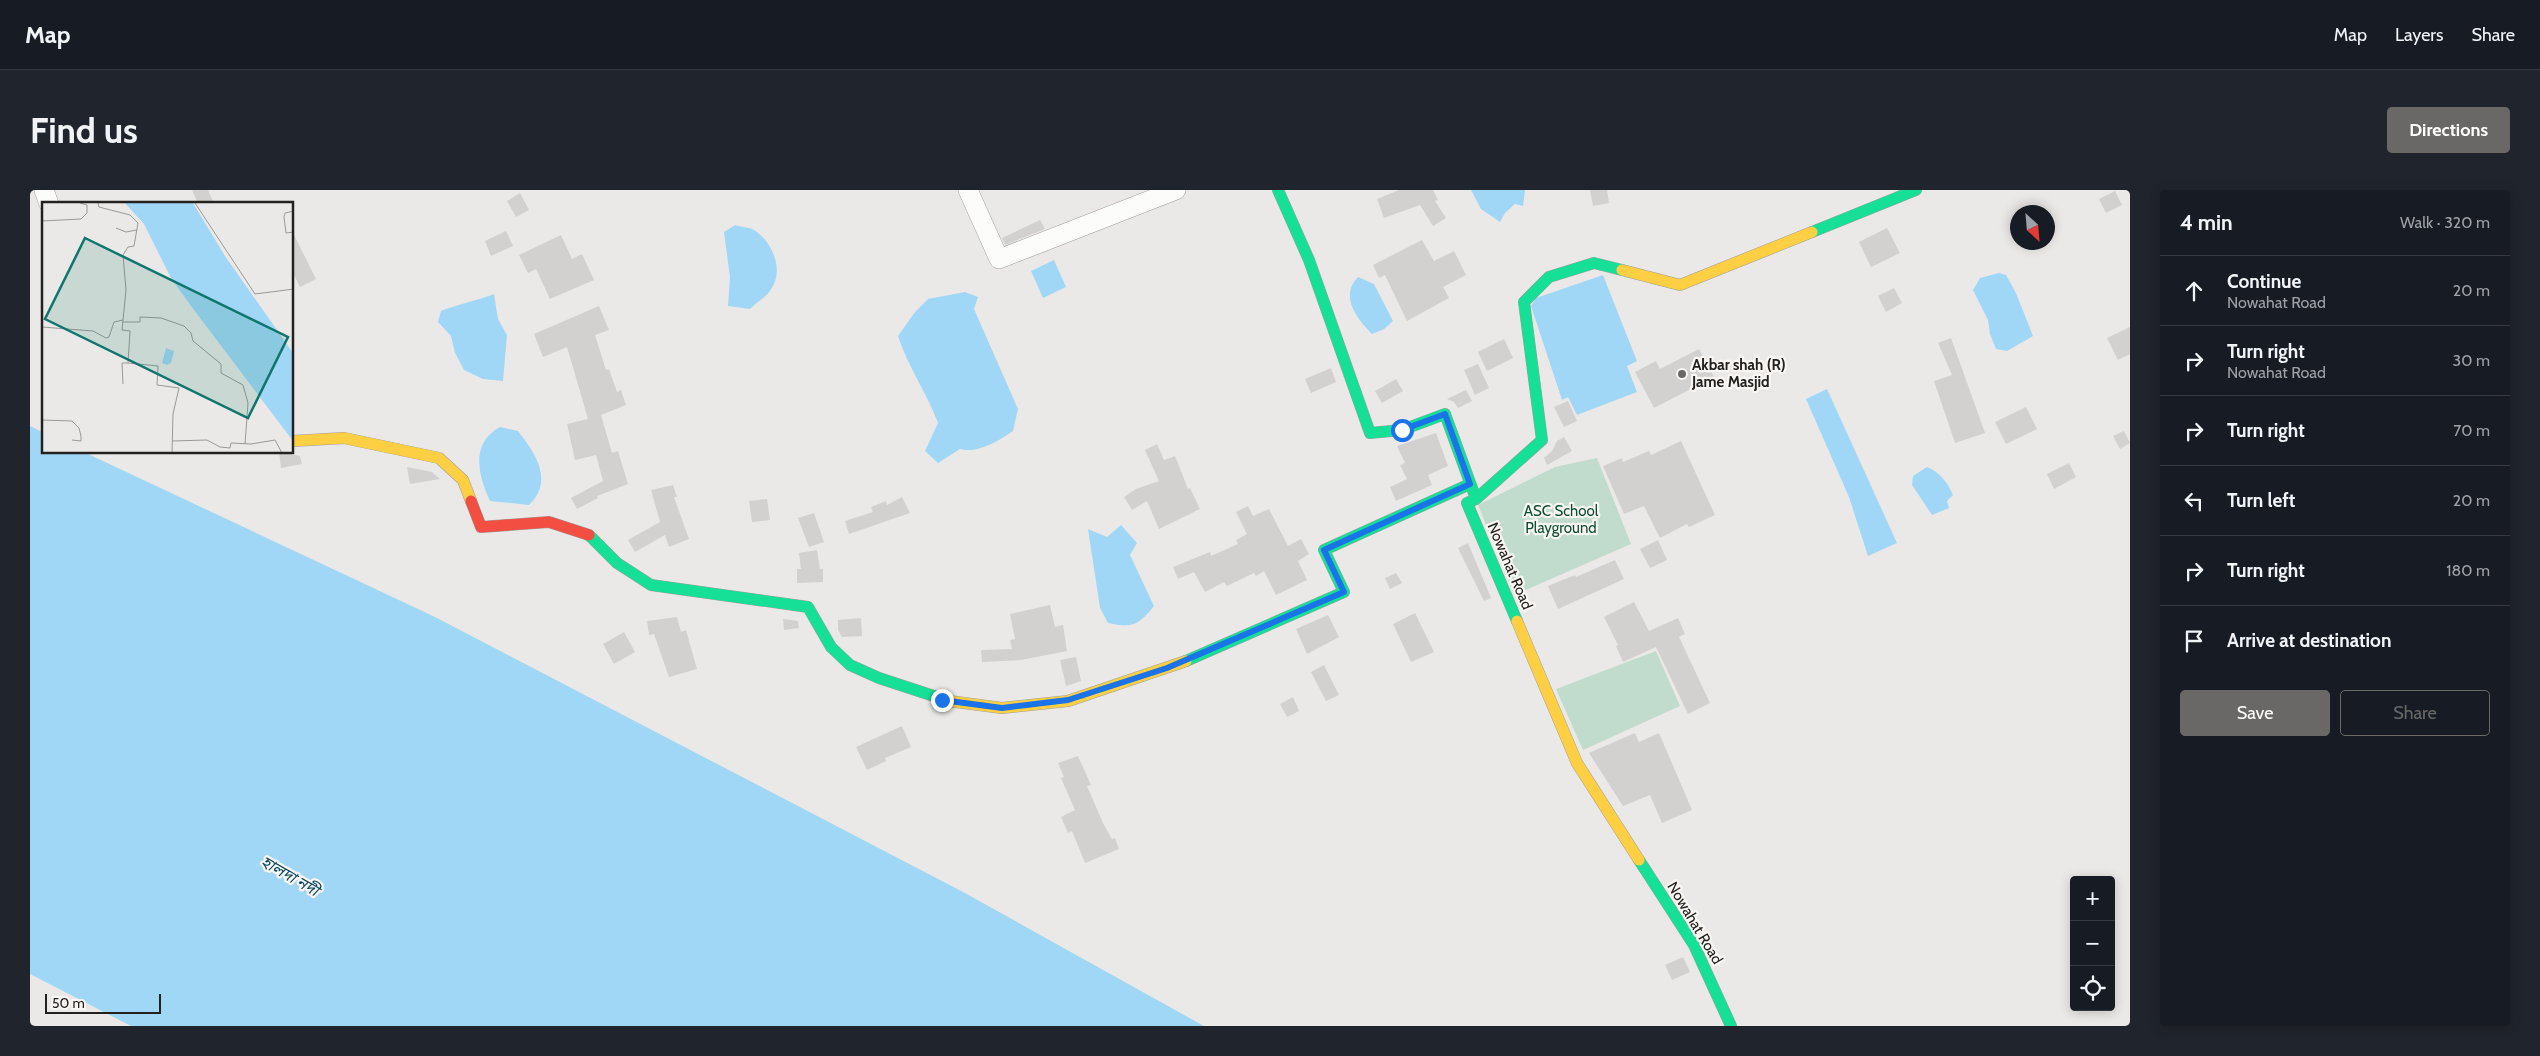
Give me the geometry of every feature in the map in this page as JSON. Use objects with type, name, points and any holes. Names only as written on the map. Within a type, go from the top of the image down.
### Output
[{"type":"street","points":[[44,190],[48,202]]},
{"type":"street","points":[[968,190],[999,259],[1176,190]]},
{"type":"street","points":[[1278,190],[1309,260],[1370,433],[1402,430],[1445,414],[1476,499],[1542,440],[1524,302],[1549,277],[1594,263],[1680,285],[1916,190]]},
{"type":"street","points":[[294,441],[344,438],[439,458],[463,480],[480,526],[549,522],[591,536],[617,563],[651,585],[808,607],[831,647],[850,665],[879,678],[942,700],[1002,708],[1068,700],[1167,668],[1344,592],[1324,550],[1470,484]]},
{"type":"street","name":"Nowahat Road","points":[[1476,499],[1467,503],[1577,763],[1694,945],[1731,1026]]},
{"type":"green space","name":"ASC School Playground","points":[[1597,458],[1631,544],[1514,595],[1478,505],[1555,467]]},
{"type":"green space","points":[[1656,651],[1680,706],[1583,750],[1556,689]]},
{"type":"water","points":[[1471,190],[1525,190],[1523,206],[1515,204],[1505,213],[1500,222],[1481,209]]},
{"type":"water","points":[[735,225],[752,229],[761,235],[771,249],[777,266],[774,283],[770,291],[750,309],[728,306],[730,277],[724,232]]},
{"type":"water","points":[[1054,260],[1066,287],[1043,298],[1031,271]]},
{"type":"water","points":[[1999,273],[2006,275],[2016,293],[2033,336],[2007,351],[1996,349],[1990,334],[1988,320],[1973,290],[1980,278]]},
{"type":"water","points":[[1603,275],[1637,361],[1627,366],[1637,392],[1577,415],[1568,397],[1562,400],[1531,306],[1536,298]]},
{"type":"water","points":[[1358,277],[1374,284],[1393,321],[1384,329],[1372,334],[1356,314],[1350,299],[1350,292]]},
{"type":"water","points":[[965,292],[978,297],[974,309],[1018,409],[1013,431],[981,448],[973,450],[960,449],[938,463],[925,451],[938,423],[898,336],[915,312],[928,299]]},
{"type":"water","points":[[494,294],[498,319],[507,335],[503,381],[483,379],[464,370],[455,353],[451,336],[438,322],[441,311]]},
{"type":"water","points":[[1827,389],[1897,543],[1868,556],[1849,497],[1806,399]]},
{"type":"water","name":"হালদা নদী","points":[[30,426],[42,432],[42,454],[88,454],[433,616],[965,893],[1204,1026],[131,1026],[30,974]]},
{"type":"water","points":[[500,427],[518,431],[531,449],[540,468],[540,487],[529,505],[490,501],[482,481],[479,460],[480,451],[490,434]]},
{"type":"water","points":[[1927,467],[1943,478],[1953,495],[1947,501],[1949,508],[1932,515],[1912,485],[1913,476]]},
{"type":"water","points":[[1121,525],[1137,543],[1130,555],[1154,606],[1143,618],[1129,625],[1108,623],[1100,608],[1088,529],[1107,537]]},
{"type":"building","points":[[192,190],[208,190],[213,202],[197,202]]},
{"type":"building","points":[[1399,190],[1433,190],[1438,200],[1435,201],[1446,218],[1433,226],[1420,205],[1384,218],[1377,199]]},
{"type":"building","points":[[1590,190],[1607,190],[1609,203],[1593,206]]},
{"type":"building","points":[[2115,191],[2122,205],[2106,213],[2099,199]]},
{"type":"building","points":[[520,193],[529,210],[516,217],[507,201]]},
{"type":"building","points":[[1040,220],[1045,229],[1005,245],[1002,238]]},
{"type":"building","points":[[1887,228],[1900,253],[1871,267],[1859,242]]},
{"type":"building","points":[[506,231],[513,246],[491,256],[485,241]]},
{"type":"building","points":[[294,235],[316,279],[300,287],[294,275]]},
{"type":"building","points":[[561,235],[572,259],[582,254],[594,280],[550,299],[536,269],[528,273],[519,255]]},
{"type":"building","points":[[1422,240],[1434,261],[1454,251],[1466,275],[1443,287],[1449,298],[1407,321],[1385,275],[1379,278],[1373,265]]},
{"type":"building","points":[[1894,288],[1902,303],[1886,312],[1878,296]]},
{"type":"building","points":[[599,306],[609,330],[595,335],[606,370],[609,369],[617,392],[621,390],[626,405],[601,415],[612,453],[618,451],[628,484],[597,496],[598,498],[577,509],[571,498],[603,481],[596,455],[575,460],[567,424],[588,419],[567,347],[543,357],[534,334]]},
{"type":"building","points":[[2130,327],[2130,354],[2118,360],[2107,338]]},
{"type":"building","points":[[1951,338],[1985,433],[1955,443],[1934,381],[1952,375],[1938,343]]},
{"type":"building","points":[[1504,339],[1513,358],[1487,371],[1478,352]]},
{"type":"building","points":[[1699,349],[1714,377],[1654,408],[1635,372],[1656,361],[1660,369]]},
{"type":"building","points":[[1478,364],[1489,388],[1475,395],[1464,370]]},
{"type":"building","points":[[1331,368],[1336,382],[1311,393],[1305,379]]},
{"type":"building","points":[[1396,379],[1403,391],[1382,403],[1375,391]]},
{"type":"building","points":[[1466,390],[1472,401],[1458,408],[1454,402],[1447,399]]},
{"type":"building","points":[[1568,401],[1577,421],[1564,427],[1554,407]]},
{"type":"building","points":[[2026,407],[2037,429],[2006,444],[1995,422]]},
{"type":"building","points":[[2124,431],[2130,443],[2120,449],[2113,436]]},
{"type":"building","points":[[1436,433],[1448,466],[1428,475],[1432,485],[1396,501],[1390,487],[1407,479],[1400,465],[1405,463],[1397,446]]},
{"type":"building","points":[[1564,437],[1572,451],[1547,465],[1544,458],[1552,451],[1557,441]]},
{"type":"building","points":[[1681,441],[1715,515],[1689,527],[1687,524],[1660,538],[1644,506],[1624,514],[1603,466],[1622,458],[1623,462],[1649,451],[1651,455]]},
{"type":"building","points":[[1157,444],[1164,460],[1175,456],[1188,489],[1190,488],[1200,509],[1159,529],[1147,501],[1132,510],[1124,497],[1136,489],[1159,481],[1145,450]]},
{"type":"building","points":[[279,454],[300,456],[302,464],[281,468]]},
{"type":"building","points":[[2069,463],[2076,477],[2054,489],[2047,474]]},
{"type":"building","points":[[407,467],[432,472],[440,479],[410,484]]},
{"type":"building","points":[[673,485],[677,497],[674,497],[689,539],[669,547],[665,535],[635,552],[628,540],[660,522],[651,490]]},
{"type":"building","points":[[902,497],[910,513],[849,534],[845,521],[873,512],[871,507],[886,501],[887,505]]},
{"type":"building","points":[[767,499],[770,520],[752,522],[749,501]]},
{"type":"building","points":[[1248,506],[1253,516],[1269,509],[1288,546],[1301,539],[1309,554],[1298,561],[1307,580],[1276,595],[1264,571],[1256,576],[1254,573],[1227,586],[1224,582],[1205,592],[1194,572],[1178,579],[1173,567],[1210,552],[1211,556],[1238,544],[1236,540],[1247,534],[1236,512]]},
{"type":"building","points":[[814,513],[824,542],[809,547],[798,518]]},
{"type":"building","points":[[1658,540],[1667,560],[1650,568],[1640,549]]},
{"type":"building","points":[[1468,543],[1491,598],[1484,601],[1458,548]]},
{"type":"building","points":[[817,550],[820,569],[823,569],[823,582],[797,583],[797,569],[801,569],[799,553]]},
{"type":"building","points":[[1615,560],[1624,579],[1558,609],[1548,586],[1575,575],[1576,577]]},
{"type":"building","points":[[1396,573],[1402,583],[1390,589],[1385,578]]},
{"type":"building","points":[[1634,602],[1649,631],[1678,618],[1685,634],[1679,637],[1710,703],[1688,714],[1656,647],[1623,662],[1616,646],[1618,645],[1604,617]]},
{"type":"building","points":[[1050,605],[1055,627],[1063,625],[1067,651],[1021,660],[982,662],[981,650],[1012,649],[1010,640],[1015,639],[1010,614]]},
{"type":"building","points":[[1415,613],[1434,652],[1411,662],[1393,624]]},
{"type":"building","points":[[1328,615],[1339,637],[1307,654],[1296,629]]},
{"type":"building","points":[[677,617],[681,632],[686,630],[697,669],[669,677],[654,634],[649,635],[647,621]]},
{"type":"building","points":[[861,618],[862,636],[842,637],[838,630],[838,620]]},
{"type":"building","points":[[783,619],[798,621],[799,628],[784,630]]},
{"type":"building","points":[[624,632],[635,652],[614,664],[603,644]]},
{"type":"building","points":[[1076,657],[1081,681],[1066,686],[1060,660]]},
{"type":"building","points":[[1324,665],[1339,695],[1326,701],[1311,672]]},
{"type":"building","points":[[1293,697],[1299,711],[1287,717],[1280,704]]},
{"type":"building","points":[[902,726],[911,747],[885,758],[886,761],[867,770],[856,747]]},
{"type":"building","points":[[1635,733],[1639,742],[1659,733],[1692,810],[1662,823],[1650,795],[1623,806],[1589,753]]},
{"type":"building","points":[[1078,756],[1091,785],[1087,786],[1103,823],[1112,839],[1115,838],[1119,849],[1085,863],[1072,831],[1068,833],[1061,817],[1075,810],[1061,778],[1064,777],[1058,763]]},
{"type":"building","points":[[1683,957],[1690,972],[1672,980],[1665,965]]},
{"type":"traffic: fast","points":[[1278,190],[1309,260],[1370,433],[1402,430],[1445,414],[1476,499],[1467,503],[1517,621]]},
{"type":"traffic: fast","points":[[1812,232],[1916,190]]},
{"type":"traffic: fast","points":[[1476,499],[1542,440],[1524,302],[1549,277],[1594,263],[1622,270]]},
{"type":"traffic: fast","points":[[1186,661],[1344,592],[1324,550],[1470,484]]},
{"type":"traffic: fast","points":[[589,535],[617,563],[651,585],[808,607],[831,647],[850,665],[879,678],[949,701]]},
{"type":"traffic: fast","points":[[1639,860],[1694,945],[1731,1026]]},
{"type":"traffic: slow","points":[[1622,270],[1680,285],[1812,232]]},
{"type":"traffic: slow","points":[[294,441],[344,438],[439,458],[463,480],[471,501]]},
{"type":"traffic: slow","points":[[1517,621],[1577,763],[1639,860]]},
{"type":"traffic: slow","points":[[949,701],[1002,708],[1068,701],[1186,661]]},
{"type":"traffic: jam","points":[[471,501],[481,527],[549,522],[589,535]]},
{"type":"place","name":"Akbar shah (R) Jame Masjid","points":[[1682,374]]},
{"type":"route","points":[[942,700],[1002,708],[1068,700],[1167,668],[1344,592],[1324,550],[1470,484],[1445,414],[1402,430]]}]
